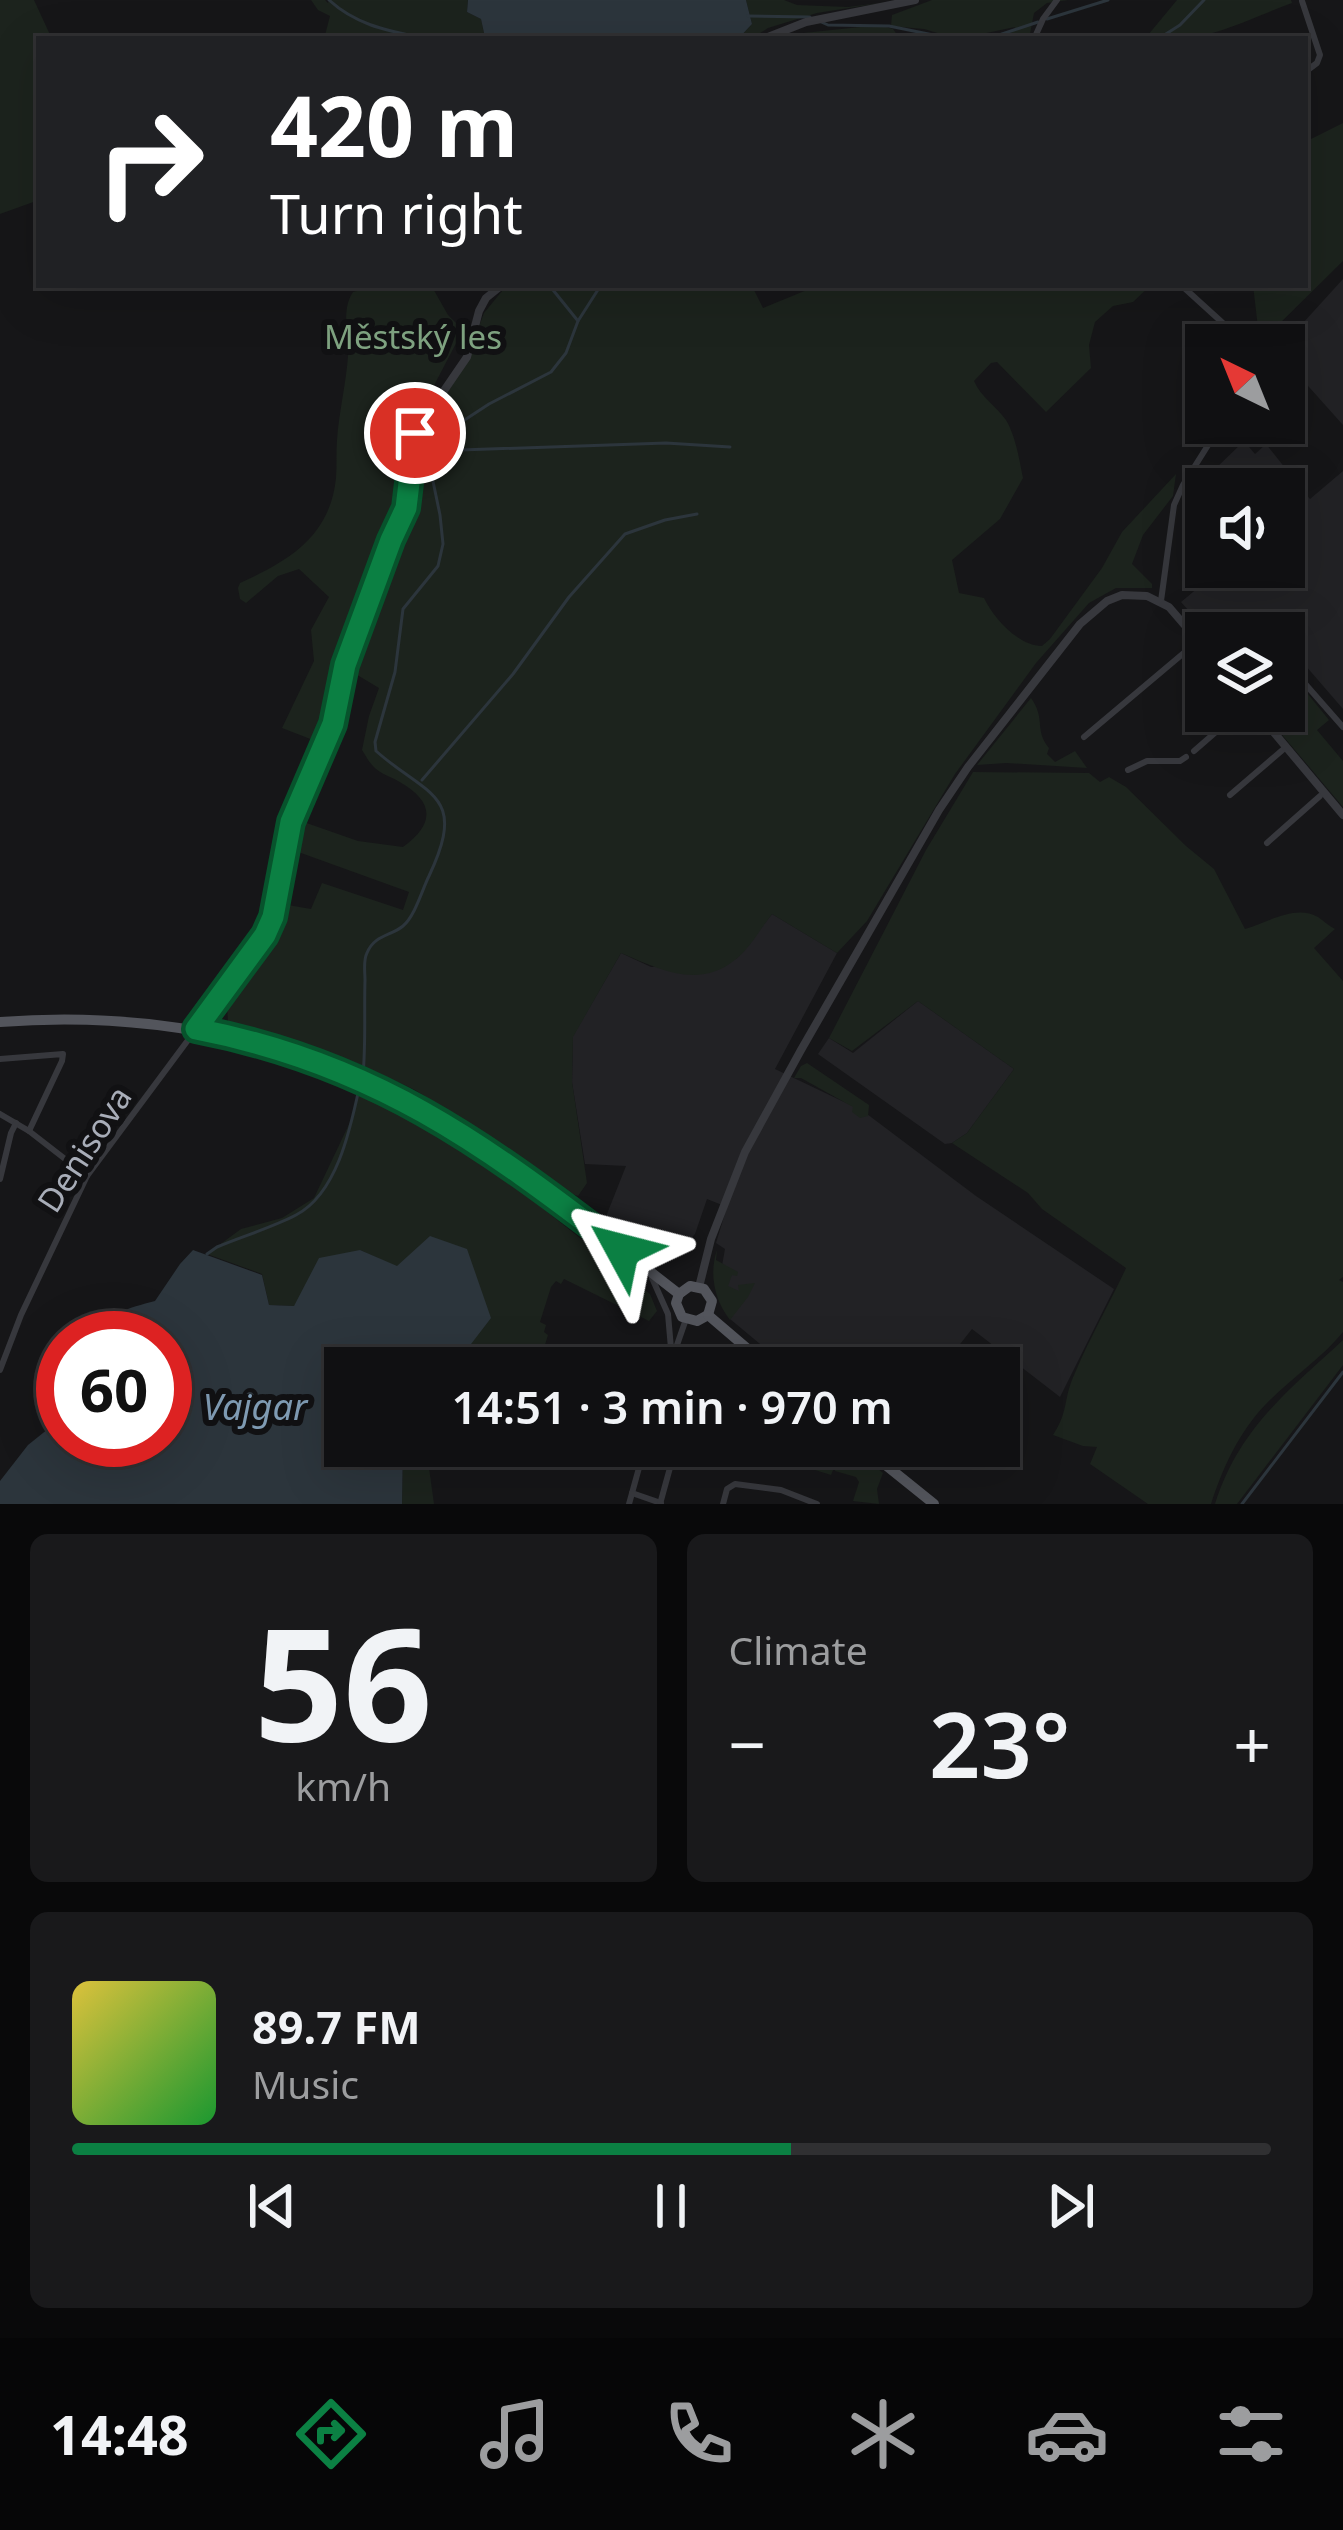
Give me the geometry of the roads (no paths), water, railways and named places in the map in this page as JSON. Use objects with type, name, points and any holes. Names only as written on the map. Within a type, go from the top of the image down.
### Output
[{"type":"main road","points":[[0,1022],[72,1018],[196,1029],[279,1049],[342,1071],[441,1120],[498,1156],[680,1294]]},
{"type":"main road","points":[[699,1286],[712,1301],[707,1316],[698,1321],[686,1319],[677,1308],[680,1294],[699,1286]]},
{"type":"main road","points":[[707,1316],[745,1347]]},
{"type":"main road","points":[[888,1467],[934,1504]]},
{"type":"street","points":[[771,36],[806,22],[915,0]]},
{"type":"street","points":[[1035,36],[1057,0]]},
{"type":"street","points":[[1302,1],[1320,55],[1308,70]]},
{"type":"street","points":[[196,1029],[265,935],[273,917],[291,822],[333,724],[345,665],[406,508],[415,433],[467,357],[479,310],[498,288]]},
{"type":"street","points":[[1184,288],[1224,324]]},
{"type":"street","points":[[1160,601],[1174,505],[1209,444]]},
{"type":"street","points":[[699,1286],[724,1202],[759,1124],[968,766],[1097,607],[1132,594],[1160,601],[1185,627]]},
{"type":"street","points":[[1084,737],[1185,652]]},
{"type":"street","points":[[1305,685],[1343,727]]},
{"type":"street","points":[[1128,770],[1147,761],[1180,760],[1216,732]]},
{"type":"street","points":[[1274,732],[1343,815]]},
{"type":"street","points":[[1231,795],[1286,747]]},
{"type":"street","points":[[1267,843],[1321,796]]},
{"type":"street","name":"Denisova","points":[[0,1370],[88,1176],[196,1029]]},
{"type":"street","points":[[0,1060],[63,1054],[29,1131]]},
{"type":"street","points":[[0,1114],[88,1176]]},
{"type":"street","points":[[0,1179],[16,1123]]},
{"type":"street","points":[[647,1269],[667,1307],[671,1347]]},
{"type":"street","points":[[676,1347],[686,1319]]},
{"type":"street","points":[[629,1504],[639,1467]]},
{"type":"street","points":[[632,1493],[661,1503],[670,1467]]},
{"type":"street","points":[[723,1504],[727,1489],[735,1484],[781,1490],[818,1504]]},
{"type":"water","points":[[468,0],[746,0],[752,24],[741,36],[478,36],[484,33],[481,19],[467,12]]},
{"type":"water","name":"Vajgar","points":[[430,1236],[467,1249],[491,1318],[469,1347],[324,1347],[324,1467],[403,1467],[402,1504],[0,1504],[0,1481],[36,1439],[36,1467],[192,1467],[192,1311],[123,1311],[155,1301],[193,1250],[262,1275],[269,1305],[294,1306],[319,1258],[360,1250],[397,1266]]},
{"type":"waterway","points":[[329,0],[363,22],[414,36]]},
{"type":"waterway","points":[[1047,19],[1108,0]]},
{"type":"waterway","points":[[1163,36],[1204,0]]},
{"type":"waterway","points":[[748,16],[810,17]]},
{"type":"waterway","points":[[819,21],[889,26],[938,36]]},
{"type":"waterway","points":[[996,36],[1038,22]]},
{"type":"waterway","points":[[551,288],[578,321]]},
{"type":"waterway","points":[[363,1074],[366,956],[374,943],[411,916],[440,849],[444,828],[437,800],[376,751],[375,742],[395,672],[403,609],[438,566],[443,544],[429,462],[434,440],[551,372],[599,288]]},
{"type":"waterway","points":[[432,451],[666,443],[730,447]]},
{"type":"waterway","points":[[422,780],[625,534],[697,514]]},
{"type":"waterway","points":[[207,1254],[310,1205],[340,1157],[360,1084]]},
{"type":"waterway","points":[[1242,1504],[1343,1372]]},
{"type":"park label","name":"Městský les","points":[[413,336]]}]
